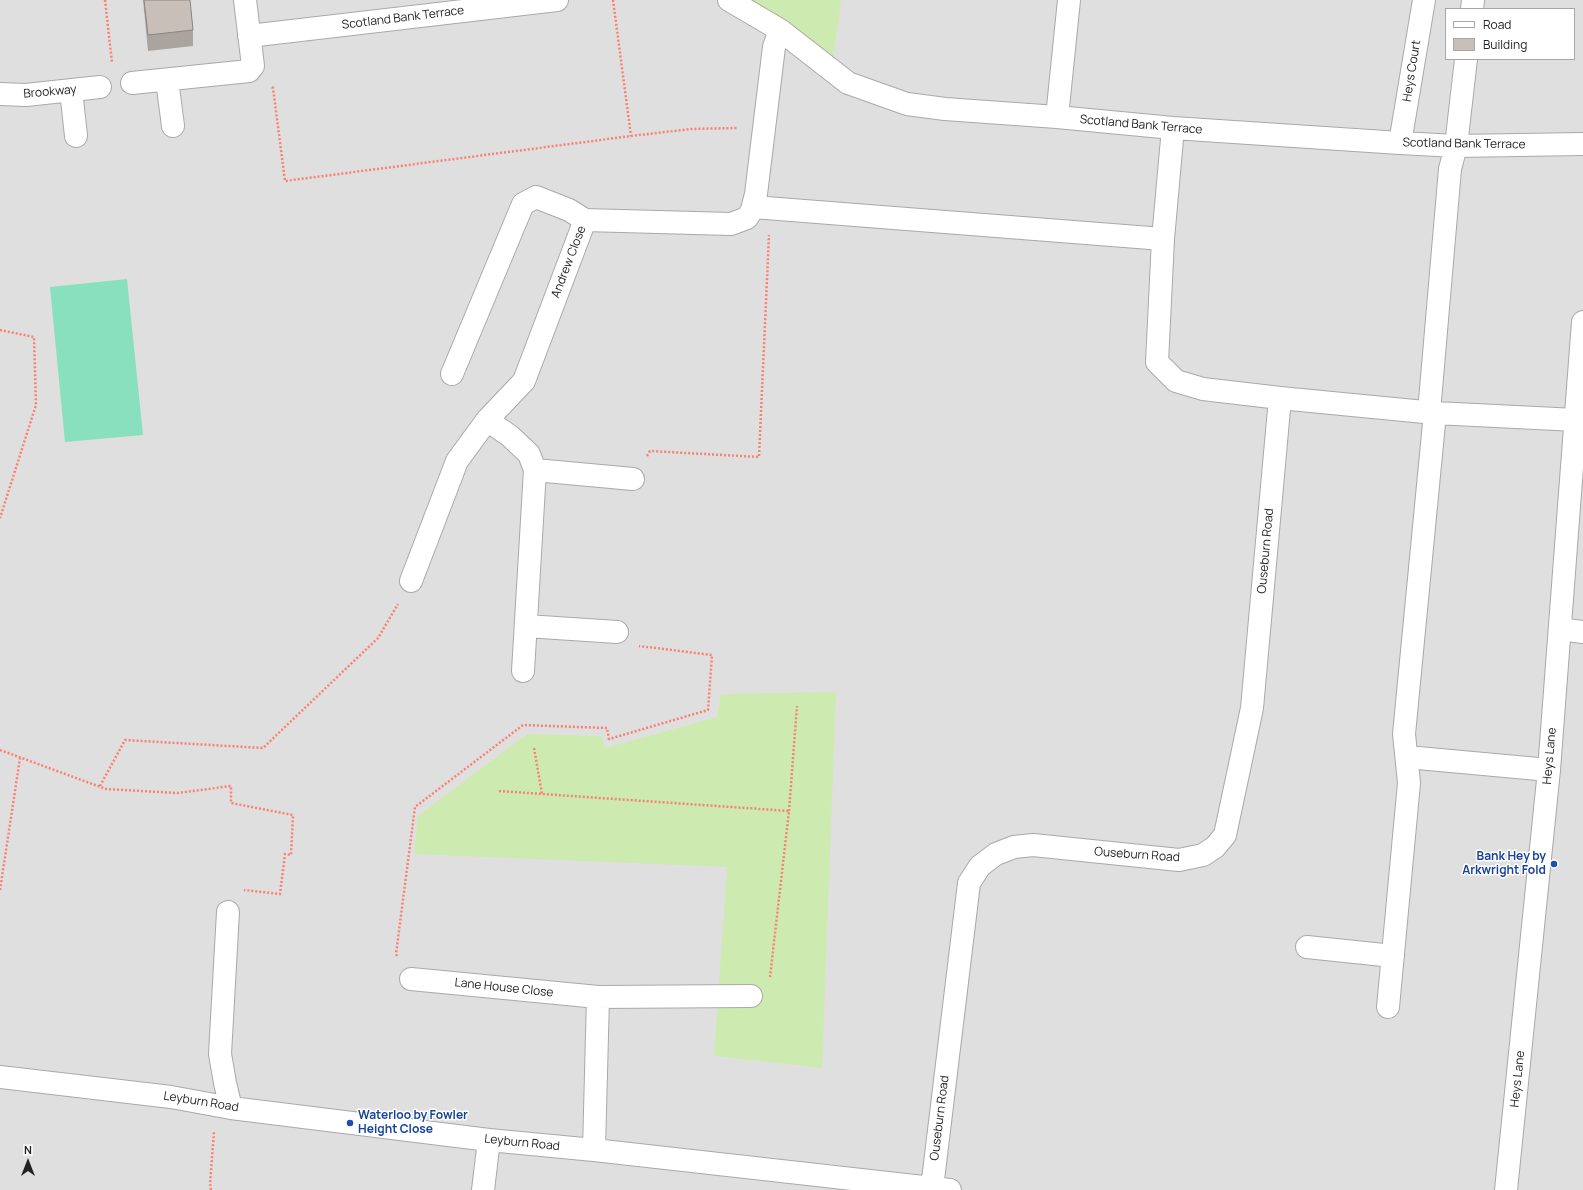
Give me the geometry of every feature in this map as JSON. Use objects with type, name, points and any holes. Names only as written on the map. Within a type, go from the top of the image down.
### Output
[{"type":"street","points":[[132,83],[249,71],[253,66],[245,0]]},
{"type":"street","name":"Scotland Bank Terrace","points":[[249,36],[524,2],[557,0]]},
{"type":"street","name":"Scotland Bank Terrace","points":[[730,0],[780,30],[848,83],[907,104],[945,109],[1057,117],[1173,128],[1400,143],[1456,146],[1583,144]]},
{"type":"street","points":[[1057,117],[1070,0]]},
{"type":"street","name":"Heys Court","points":[[1400,143],[1424,0]]},
{"type":"street","points":[[780,30],[774,47],[756,194],[762,208],[1163,239]]},
{"type":"street","points":[[1388,1006],[1409,783],[1404,734],[1432,412],[1450,169],[1456,146],[1466,60]]},
{"type":"street","name":"Brookway","points":[[0,94],[26,94],[71,90],[106,78]]},
{"type":"street","points":[[166,80],[173,126]]},
{"type":"street","points":[[71,90],[76,136]]},
{"type":"street","points":[[1173,128],[1163,239],[1157,362],[1176,381],[1203,389],[1280,398],[1432,412],[1576,420]]},
{"type":"street","points":[[452,374],[523,204],[536,197],[569,210],[585,220]]},
{"type":"street","name":"Andrew Close","points":[[411,581],[457,461],[487,420],[524,381],[585,220],[731,224],[747,218],[762,208]]},
{"type":"street","name":"Heys Lane","points":[[1506,1190],[1549,770],[1583,322]]},
{"type":"street","name":"Ouseburn Road","points":[[941,1189],[969,883],[980,866],[996,854],[1014,847],[1033,845],[1179,860],[1203,855],[1216,847],[1225,835],[1252,708],[1280,398]]},
{"type":"street","points":[[487,420],[510,436],[529,454],[535,470],[524,671]]},
{"type":"street","points":[[535,470],[633,479]]},
{"type":"street","points":[[526,626],[617,632]]},
{"type":"street","points":[[1560,629],[1583,632]]},
{"type":"street","points":[[1407,757],[1549,770]]},
{"type":"street","points":[[224,1107],[224,1083],[220,1054],[228,912]]},
{"type":"street","points":[[1307,947],[1393,956]]},
{"type":"street","name":"Lane House Close","points":[[411,979],[598,997],[751,996]]},
{"type":"street","points":[[594,1150],[598,997]]},
{"type":"street","name":"Leyburn Road","points":[[0,1077],[163,1096],[224,1107],[489,1140],[594,1150],[941,1189]]},
{"type":"street","points":[[483,1190],[489,1140]]},
{"type":"path","points":[[105,0],[106,78]]},
{"type":"path","points":[[613,0],[631,136]]},
{"type":"path","points":[[251,69],[273,88],[285,181],[691,129],[765,127]]},
{"type":"path","points":[[633,479],[650,451],[759,457],[762,208]]},
{"type":"path","points":[[0,330],[34,337],[36,405],[0,518]]},
{"type":"path","points":[[100,786],[125,740],[263,748],[378,638],[411,581]]},
{"type":"path","points":[[411,979],[396,954],[415,807],[523,725],[607,728],[608,739],[708,710],[712,655],[640,646],[617,632]]},
{"type":"path","points":[[751,996],[769,982],[788,811],[797,706]]},
{"type":"path","points":[[534,748],[542,794]]},
{"type":"path","points":[[0,750],[106,789],[177,793],[231,786],[231,803],[293,815],[291,854],[285,854],[280,894],[234,888],[228,912]]},
{"type":"path","points":[[0,890],[20,758]]},
{"type":"path","points":[[499,791],[788,811]]},
{"type":"path","points":[[211,1190],[210,1184],[224,1107]]},
{"type":"shaded area","points":[[0,0],[1583,0],[1583,1190],[0,1190]]},
{"type":"green space","points":[[741,0],[841,0],[833,62]]},
{"type":"green space","points":[[127,279],[143,435],[65,442],[50,287]]},
{"type":"green space","points":[[836,692],[822,1068],[714,1056],[727,867],[414,854],[418,816],[527,734],[601,736],[605,748],[717,717],[721,694]]},
{"type":"building","points":[[144,0],[190,0],[193,30],[148,35]]},
{"type":"place","name":"Bank Hey by Arkwright Fold","points":[[1554,864]]},
{"type":"place","name":"Waterloo by Fowler Height Close","points":[[350,1123]]}]
